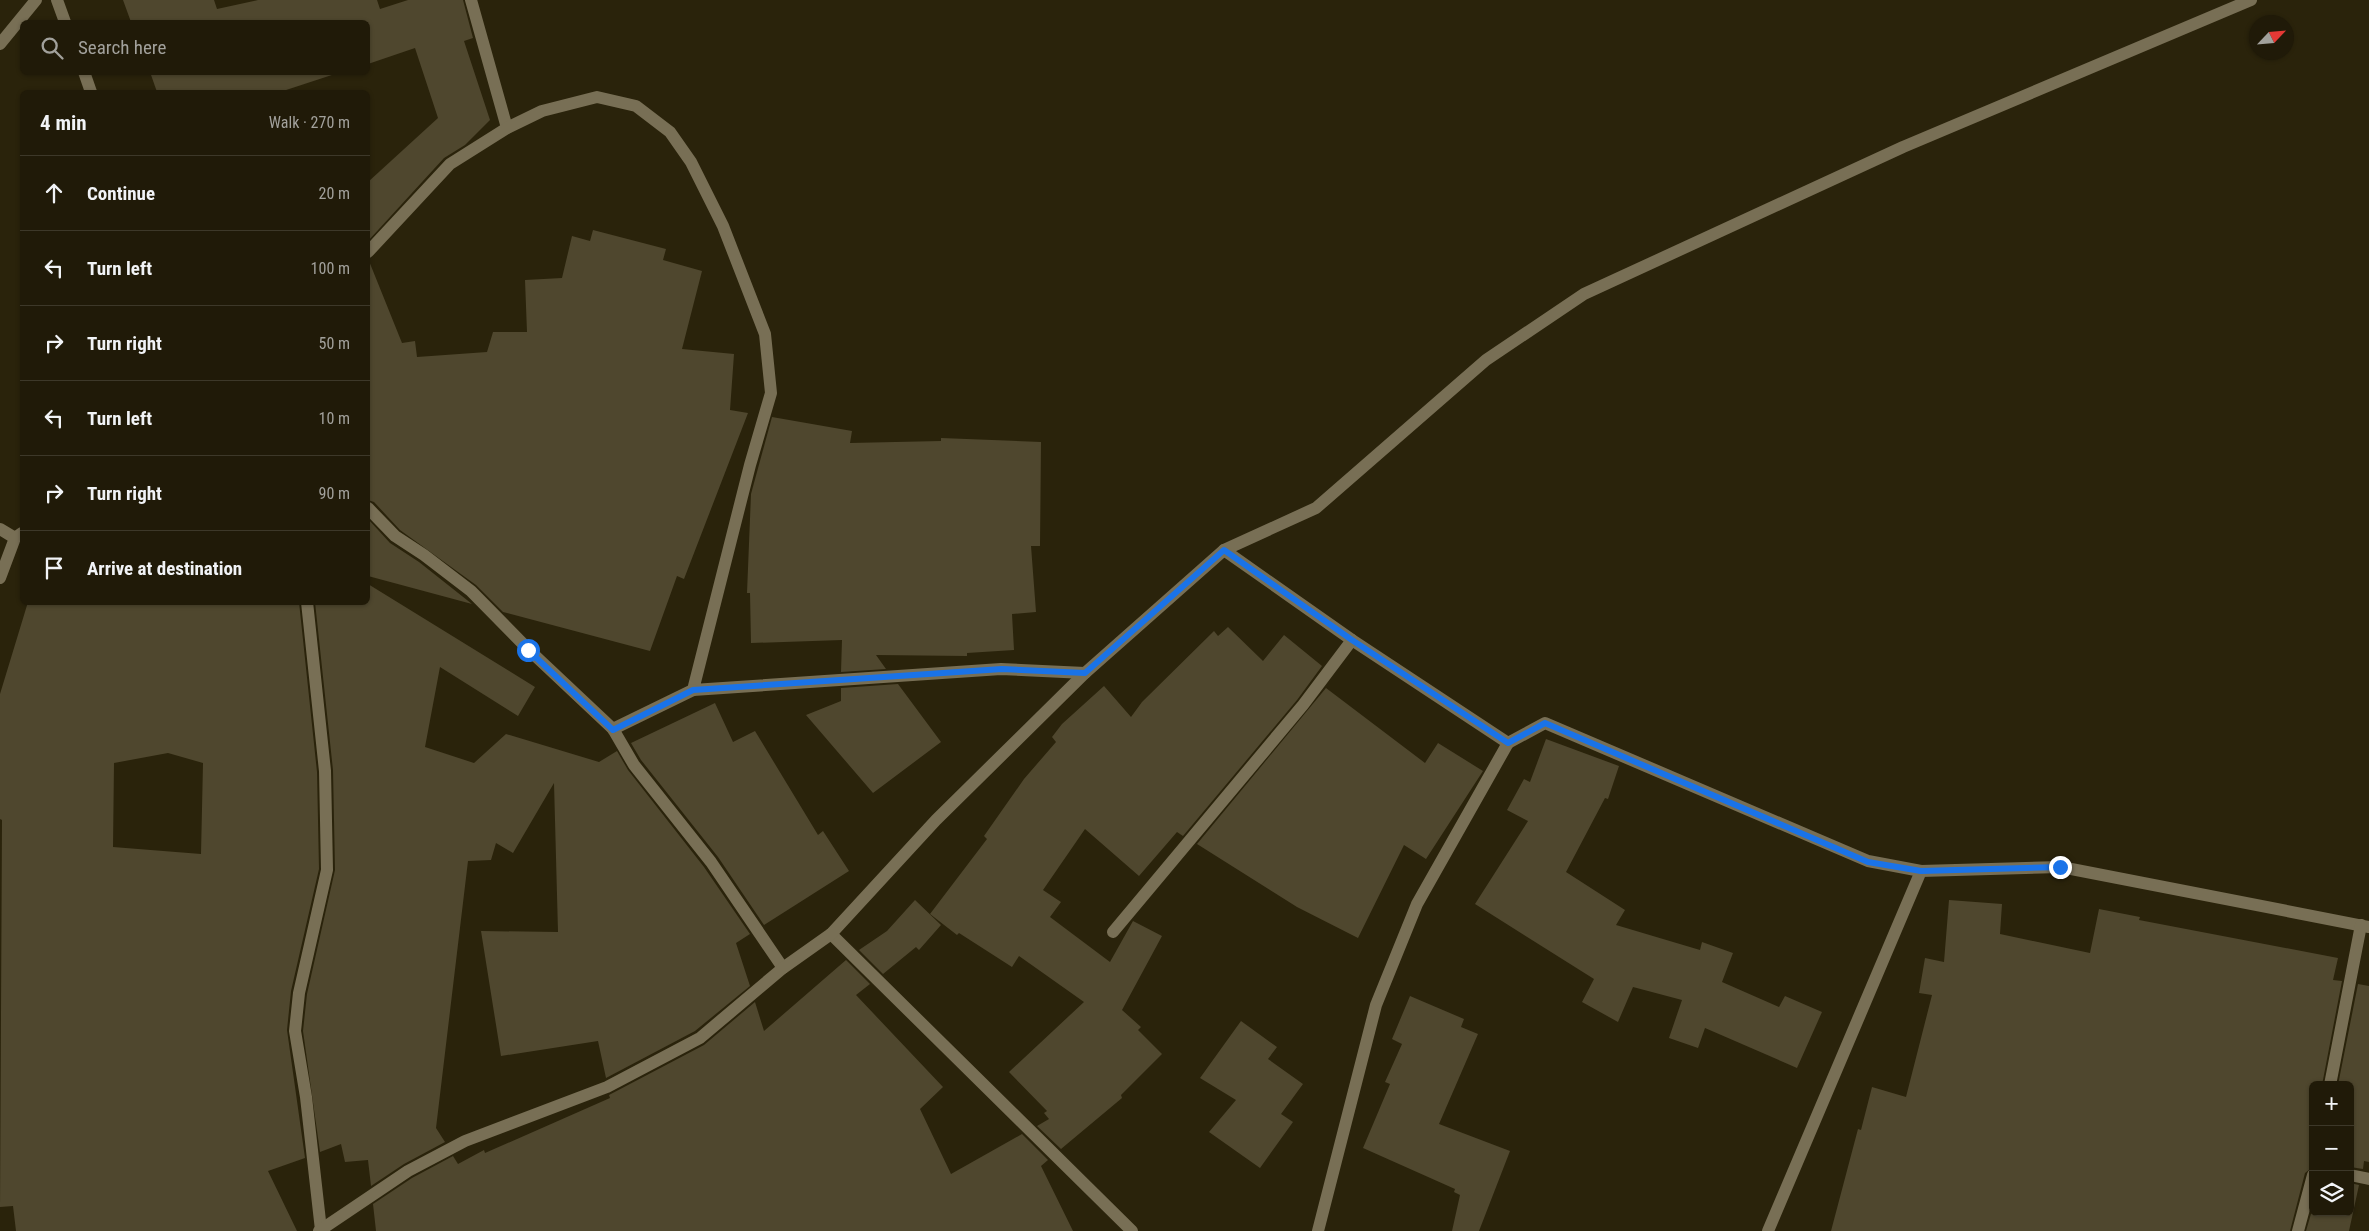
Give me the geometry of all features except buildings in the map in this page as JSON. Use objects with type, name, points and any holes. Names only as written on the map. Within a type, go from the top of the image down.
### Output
[{"type":"street","points":[[0,44],[36,0]]},
{"type":"street","points":[[56,0],[64,20]]},
{"type":"street","points":[[470,0],[507,128]]},
{"type":"street","points":[[307,605],[326,771],[327,870],[299,993],[295,1031],[306,1096],[320,1230],[408,1171],[465,1141],[607,1087],[700,1038],[783,968],[831,934],[936,820],[1085,673],[1224,550],[1316,508],[1486,360],[1584,294],[1902,147],[2251,0]]},
{"type":"street","points":[[85,75],[90,90]]},
{"type":"street","points":[[370,250],[450,164],[507,128],[542,110],[598,98],[636,106],[670,132],[691,162],[723,226],[765,334],[771,393],[750,465],[693,690]]},
{"type":"street","points":[[370,510],[395,536],[424,555],[471,591],[528,650],[613,730],[634,765],[711,862],[783,968]]},
{"type":"street","points":[[0,529],[19,536],[0,578]]},
{"type":"street","points":[[1224,550],[1352,640],[1508,743]]},
{"type":"street","points":[[1113,932],[1303,705],[1352,640]]},
{"type":"street","points":[[613,730],[693,690],[1002,669],[1085,673]]},
{"type":"street","points":[[1318,1231],[1376,1005],[1416,904],[1508,743],[1545,723],[1868,862],[1921,871],[2060,867],[2365,926],[2331,1081]]},
{"type":"street","points":[[1768,1231],[1921,871]]},
{"type":"street","points":[[831,934],[1132,1231]]},
{"type":"street","points":[[2354,1176],[2369,1178]]},
{"type":"street","points":[[2298,1231],[2309,1190]]},
{"type":"route","points":[[528,650],[613,730],[693,690],[1002,669],[1085,673],[1224,550],[1352,640],[1508,743],[1545,723],[1868,862],[1921,871],[2060,867]]}]
